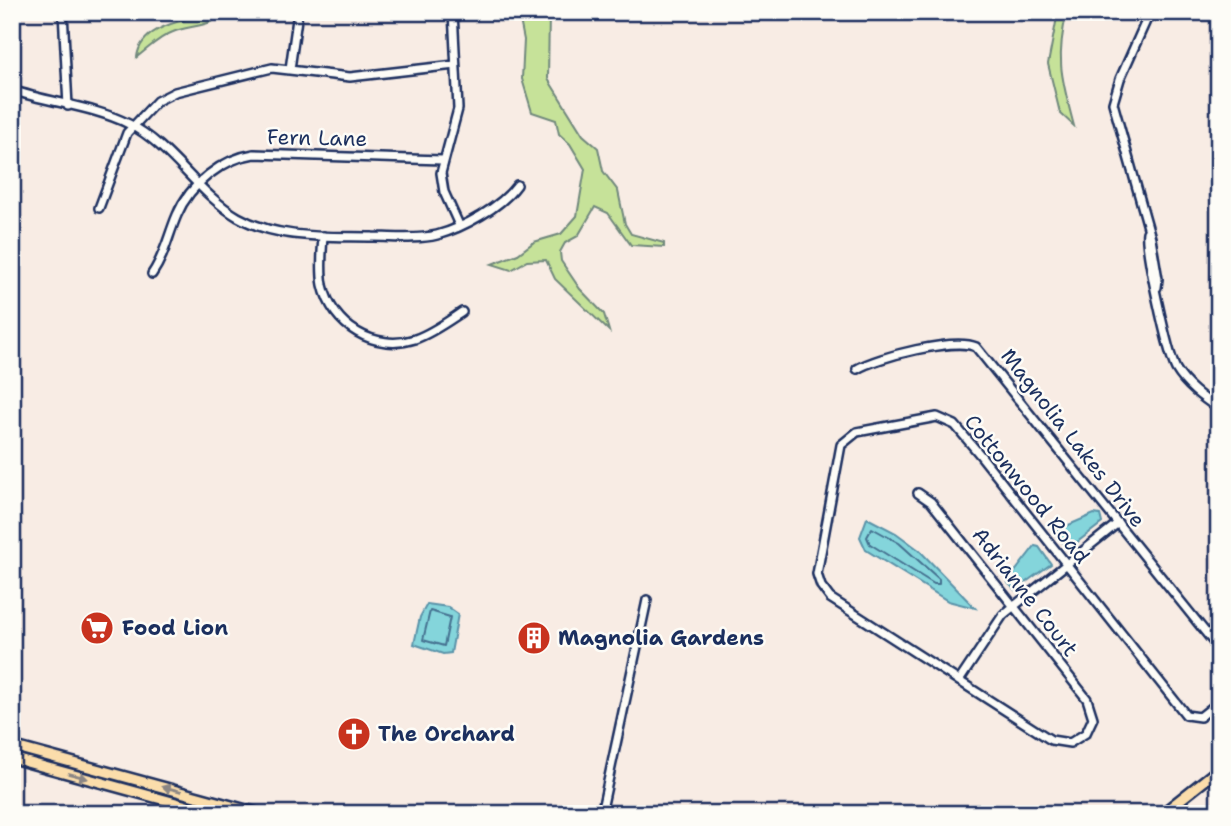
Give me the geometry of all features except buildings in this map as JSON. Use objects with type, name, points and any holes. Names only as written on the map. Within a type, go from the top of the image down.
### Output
[{"type":"main road","points":[[12,746],[261,814]]},
{"type":"main road","points":[[12,758],[215,814]]},
{"type":"main road","points":[[1162,814],[1219,769]]},
{"type":"street","points":[[63,12],[68,106]]},
{"type":"street","points":[[290,69],[298,12]]},
{"type":"street","points":[[453,12],[457,119],[442,160],[444,192],[459,225]]},
{"type":"street","points":[[1150,12],[1116,87],[1113,103],[1116,122],[1138,186],[1155,260],[1167,345],[1177,370],[1196,392],[1219,410]]},
{"type":"street","points":[[99,208],[122,141],[132,125],[157,101],[175,92],[259,69],[290,69],[350,77],[455,65]]},
{"type":"street","points":[[12,90],[107,114],[132,125],[156,142],[228,210],[251,224],[279,232],[323,236],[425,237],[459,225],[502,201],[517,185]]},
{"type":"street","name":"Fern Lane","points":[[152,274],[167,248],[179,211],[200,183],[225,162],[254,154],[442,160]]},
{"type":"street","points":[[323,236],[322,278],[326,296],[342,321],[356,332],[377,341],[407,341],[422,336],[462,312]]},
{"type":"street","name":"Magnolia Lakes Drive","points":[[857,369],[876,359],[938,347],[962,343],[976,347],[1219,649]]},
{"type":"street","name":"Cottonwood Road","points":[[1092,720],[1081,737],[1070,743],[1058,742],[836,602],[821,586],[817,574],[824,530],[839,449],[845,440],[858,432],[895,424],[933,417],[949,420],[1186,715],[1198,718],[1219,702]]},
{"type":"street","name":"Adrianne Court","points":[[918,493],[931,502],[1087,699],[1092,707],[1092,720]]},
{"type":"street","points":[[959,681],[997,622],[1118,523]]},
{"type":"street","points":[[601,814],[647,600]]},
{"type":"green space","points":[[210,12],[224,12],[206,24],[168,34],[137,57],[140,46],[155,31]]},
{"type":"green space","points":[[525,12],[549,12],[548,79],[583,135],[598,148],[603,171],[618,191],[625,224],[631,234],[664,243],[664,247],[631,245],[608,213],[595,207],[578,236],[565,243],[560,252],[561,261],[580,289],[604,314],[609,331],[555,279],[546,260],[527,261],[511,270],[492,264],[518,254],[534,242],[561,234],[577,216],[585,169],[570,144],[559,134],[556,120],[532,112],[522,79],[524,40],[520,20]]},
{"type":"green space","points":[[1058,12],[1067,12],[1061,57],[1066,96],[1074,126],[1060,113],[1048,64]]},
{"type":"water","points":[[1094,514],[1100,515],[1102,523],[1072,546],[1067,547],[1057,536],[1057,530]]},
{"type":"water","points":[[867,518],[896,533],[919,550],[975,608],[948,601],[866,550],[860,537]]},
{"type":"water","points":[[1035,546],[1039,547],[1051,564],[1015,590],[1008,583],[1010,578]]},
{"type":"water","points":[[427,604],[448,607],[458,614],[451,653],[443,654],[414,644],[420,617]]},
{"type":"railway","points":[[12,808],[34,814]]},
{"type":"place","name":"Food Lion","points":[[97,628]]},
{"type":"place","name":"Magnolia Gardens","points":[[534,638]]},
{"type":"place","name":"The Orchard","points":[[354,734]]}]
